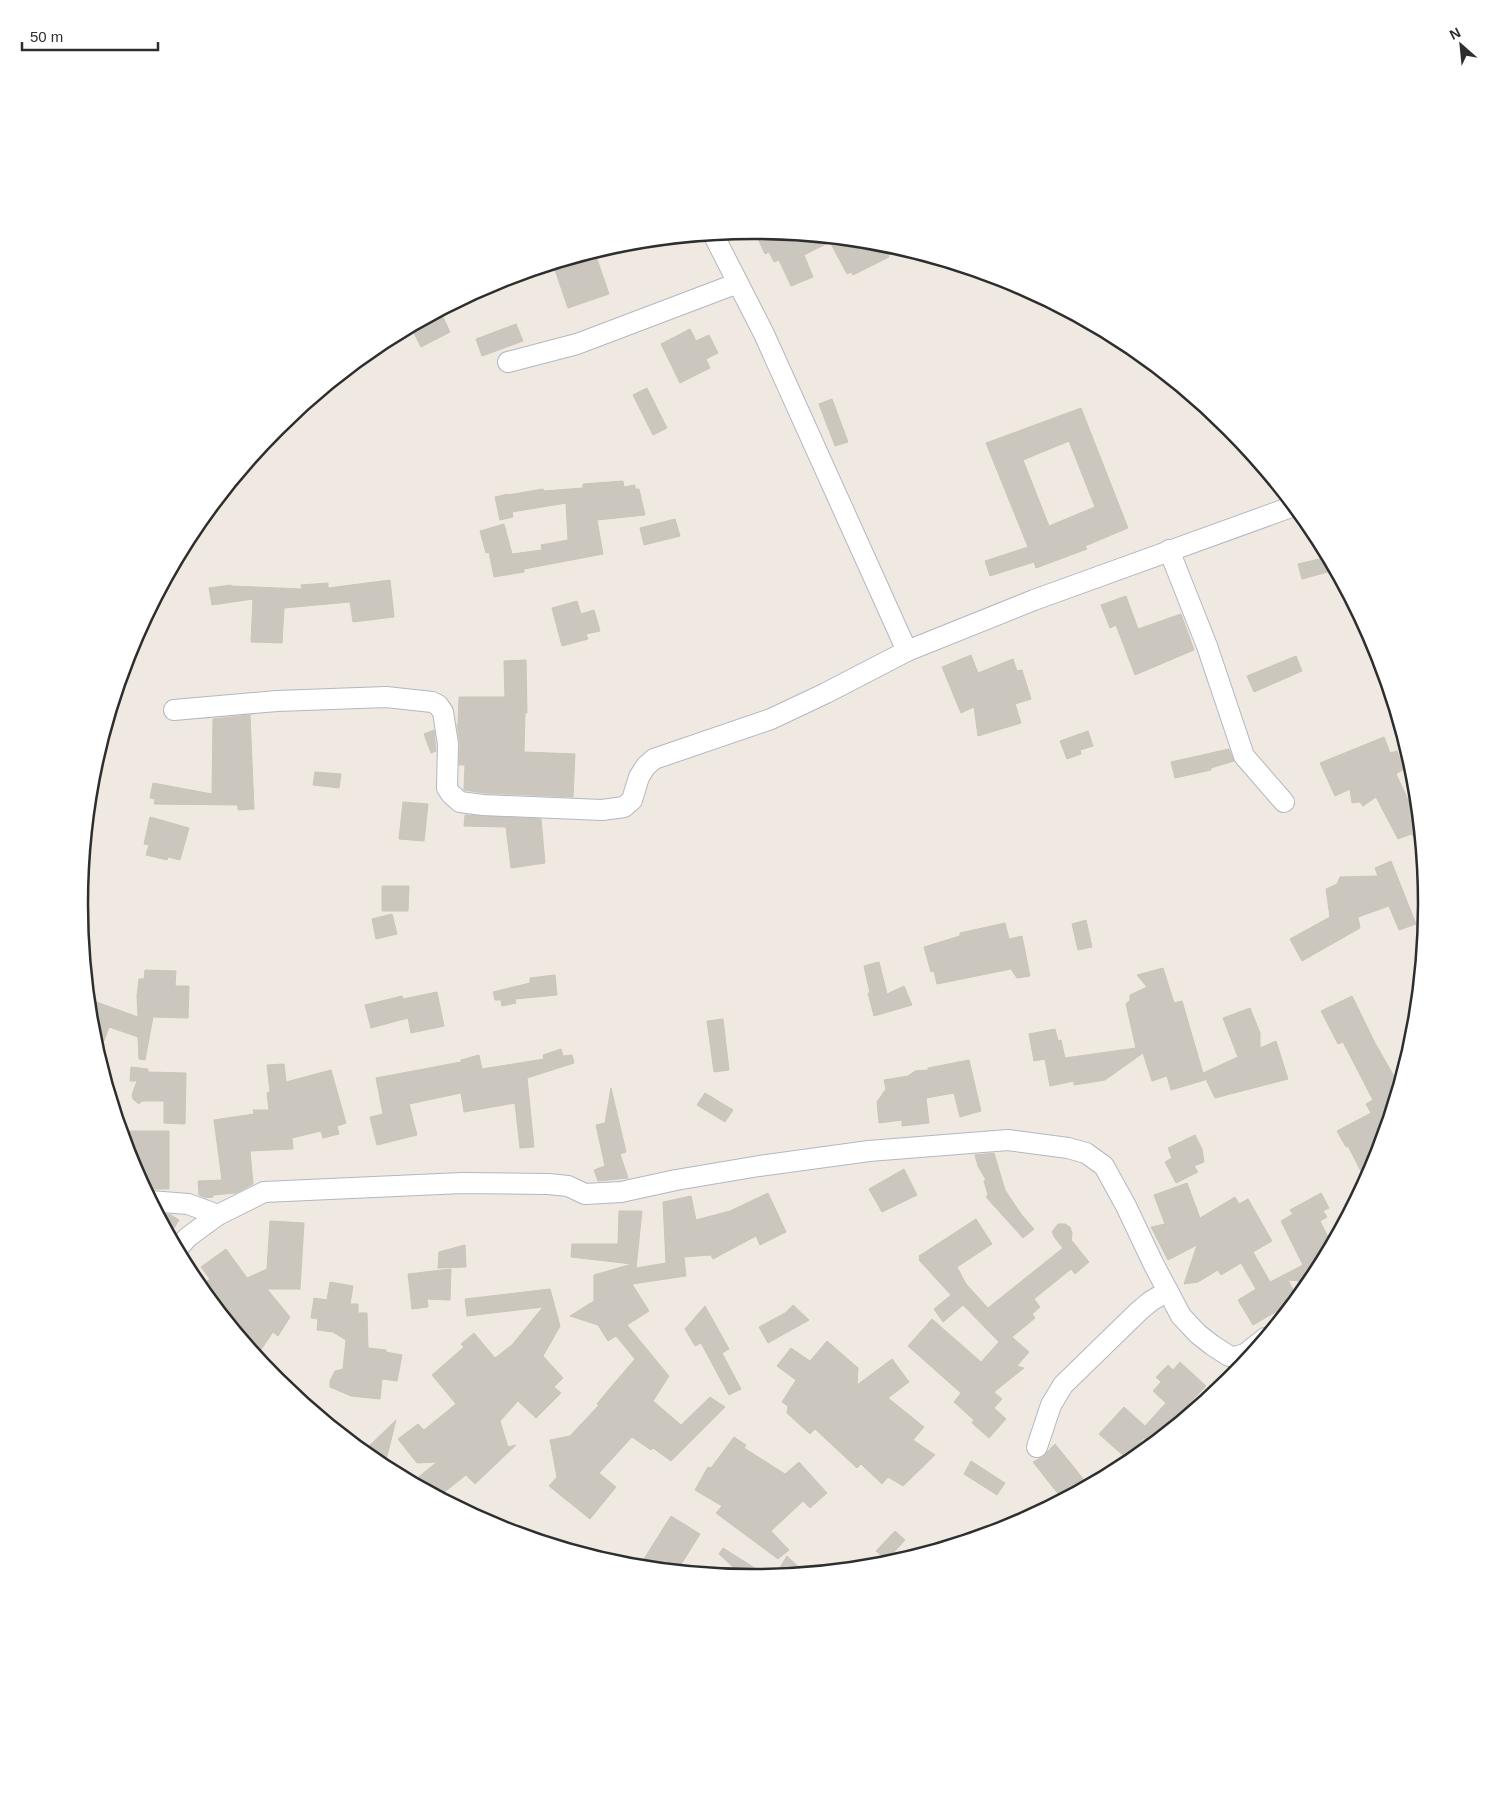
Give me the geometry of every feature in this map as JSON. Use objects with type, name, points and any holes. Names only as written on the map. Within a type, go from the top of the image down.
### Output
[{"type":"street","points":[[716,240],[772,352],[907,651]]},
{"type":"street","points":[[508,362],[577,344],[738,283]]},
{"type":"street","points":[[174,710],[277,702],[386,697],[432,702],[438,705],[443,712],[448,744],[447,788],[455,799],[460,802],[482,805],[602,810],[624,807],[632,800],[639,777],[646,766],[654,759],[770,719],[826,693],[907,651],[1034,600],[1287,508]]},
{"type":"street","points":[[1169,550],[1207,646],[1244,756],[1284,802]]},
{"type":"street","points":[[181,1244],[218,1215],[264,1192],[462,1183],[548,1184],[568,1186],[585,1194],[621,1192],[750,1168],[823,1157],[868,1151],[1008,1140],[1068,1148],[1086,1153],[1104,1166],[1181,1316],[1198,1334],[1229,1356],[1242,1355]]},
{"type":"street","points":[[157,1201],[188,1204],[218,1215]]},
{"type":"street","points":[[1037,1447],[1051,1405],[1062,1385],[1138,1311],[1168,1291]]},
{"type":"building","points":[[758,239],[797,240],[827,243],[804,255],[813,277],[791,286],[779,260],[774,262],[769,252],[765,254]]},
{"type":"building","points":[[831,244],[890,254],[888,255],[889,257],[853,275],[851,272],[847,274]]},
{"type":"building","points":[[597,258],[609,294],[568,308],[555,270]]},
{"type":"building","points":[[443,316],[450,332],[421,347],[414,332]]},
{"type":"building","points":[[516,324],[523,341],[482,356],[476,339]]},
{"type":"building","points":[[690,329],[696,341],[709,335],[718,353],[706,359],[710,368],[680,383],[661,344]]},
{"type":"building","points":[[647,388],[667,428],[653,435],[633,395]]},
{"type":"building","points":[[832,399],[848,442],[835,446],[819,404]]},
{"type":"building","points":[[1081,408],[1128,528],[1085,546],[1087,549],[1036,568],[1034,562],[990,576],[985,561],[1028,547],[986,443]],"holes":[[[1069,441],[1095,507],[1049,526],[1023,460]]]},
{"type":"building","points":[[623,481],[624,487],[635,485],[635,489],[639,489],[645,515],[597,520],[603,554],[524,569],[524,572],[494,577],[489,552],[486,553],[480,531],[504,524],[512,554],[542,550],[541,545],[568,540],[566,503],[512,512],[513,517],[500,520],[495,497],[543,489],[544,491],[583,488],[583,484]]},
{"type":"building","points":[[675,519],[680,536],[644,545],[640,528]]},
{"type":"building","points":[[1321,559],[1329,572],[1302,579],[1298,564]]},
{"type":"building","points":[[390,580],[394,617],[353,622],[350,602],[284,608],[282,643],[251,642],[253,599],[212,605],[209,588],[231,585],[302,589],[301,585],[328,583],[328,588]]},
{"type":"building","points":[[1126,596],[1138,629],[1181,614],[1194,650],[1135,675],[1116,625],[1110,628],[1101,605]]},
{"type":"building","points":[[577,601],[581,614],[594,610],[600,631],[586,634],[588,639],[562,646],[552,608]]},
{"type":"building","points":[[971,655],[978,673],[1013,659],[1017,671],[1022,670],[1031,699],[1015,704],[1021,723],[978,736],[974,707],[961,713],[942,667]]},
{"type":"building","points":[[1296,656],[1302,671],[1254,692],[1247,676]]},
{"type":"building","points":[[526,660],[527,713],[525,713],[524,752],[575,754],[573,797],[484,793],[464,790],[465,765],[459,765],[460,744],[457,724],[459,697],[505,697],[504,661]]},
{"type":"building","points":[[250,715],[254,809],[238,810],[238,805],[154,804],[155,799],[150,798],[153,783],[212,794],[213,719]]},
{"type":"building","points":[[434,730],[436,751],[431,753],[424,734]]},
{"type":"building","points":[[1088,731],[1093,746],[1080,750],[1081,754],[1067,759],[1060,741]]},
{"type":"building","points":[[1384,737],[1390,753],[1397,751],[1404,769],[1396,774],[1411,804],[1415,838],[1411,834],[1398,839],[1376,797],[1363,806],[1360,802],[1352,803],[1350,789],[1335,796],[1320,763]]},
{"type":"building","points":[[1229,749],[1234,761],[1211,768],[1211,770],[1175,778],[1171,762]]},
{"type":"building","points":[[315,772],[341,774],[339,788],[313,785]]},
{"type":"building","points":[[403,802],[428,804],[424,841],[399,839]]},
{"type":"building","points":[[465,815],[541,819],[545,863],[511,868],[506,827],[464,826]]},
{"type":"building","points":[[150,817],[189,828],[180,860],[168,857],[167,860],[146,855],[149,845],[144,844]]},
{"type":"building","points":[[1391,861],[1416,924],[1399,930],[1389,906],[1358,917],[1360,928],[1302,961],[1290,939],[1330,917],[1326,889],[1337,884],[1340,877],[1378,876],[1375,868]]},
{"type":"building","points":[[382,886],[409,886],[408,911],[382,911]]},
{"type":"building","points":[[392,914],[397,934],[376,939],[372,919]]},
{"type":"building","points":[[1086,920],[1092,947],[1078,950],[1072,924]]},
{"type":"building","points":[[1005,923],[1009,939],[1022,936],[1030,976],[1017,978],[1011,969],[937,984],[934,971],[931,972],[924,947],[960,936],[960,933]]},
{"type":"building","points":[[879,962],[887,994],[904,986],[912,1005],[874,1016],[864,966]]},
{"type":"building","points":[[1163,968],[1174,1003],[1182,1001],[1205,1080],[1171,1090],[1167,1076],[1152,1081],[1143,1053],[1105,1080],[1074,1085],[1074,1081],[1050,1086],[1045,1059],[1034,1061],[1029,1034],[1055,1029],[1058,1041],[1061,1040],[1065,1058],[1136,1048],[1126,1004],[1130,1000],[1130,995],[1147,987],[1137,975]]},
{"type":"building","points":[[145,970],[176,971],[175,986],[189,986],[188,1018],[153,1017],[145,1060],[139,1059],[138,1037],[109,1027],[104,1041],[101,1040],[95,1001],[138,1017],[137,996],[139,979],[144,979]]},
{"type":"building","points":[[555,975],[557,995],[515,999],[516,1003],[502,1006],[501,1000],[495,1000],[493,992],[530,983],[530,978]]},
{"type":"building","points":[[437,992],[444,1026],[411,1033],[408,1018],[371,1028],[365,1005],[402,996],[403,999]]},
{"type":"building","points":[[1352,996],[1395,1079],[1383,1118],[1362,1173],[1348,1146],[1346,1147],[1337,1131],[1371,1113],[1366,1104],[1373,1100],[1343,1042],[1338,1044],[1321,1011]]},
{"type":"building","points":[[1250,1008],[1260,1033],[1260,1048],[1276,1041],[1288,1079],[1215,1098],[1203,1073],[1238,1057],[1223,1018]]},
{"type":"building","points":[[723,1019],[729,1070],[714,1072],[707,1021]]},
{"type":"building","points":[[561,1049],[563,1056],[572,1055],[574,1063],[527,1078],[534,1147],[520,1148],[515,1103],[464,1112],[461,1093],[409,1104],[417,1135],[377,1145],[370,1117],[383,1114],[376,1078],[461,1062],[461,1060],[479,1055],[482,1069],[544,1059],[543,1055]]},
{"type":"building","points":[[969,1060],[981,1111],[960,1117],[954,1093],[926,1098],[929,1123],[902,1126],[902,1120],[879,1123],[877,1102],[886,1089],[884,1080],[908,1076],[915,1071],[928,1070],[928,1068]]},
{"type":"building","points":[[284,1064],[286,1082],[331,1070],[346,1123],[337,1126],[339,1134],[323,1138],[321,1131],[292,1138],[293,1149],[250,1151],[253,1184],[236,1193],[213,1195],[213,1197],[206,1198],[199,1195],[198,1181],[222,1180],[214,1120],[254,1114],[253,1110],[269,1110],[267,1093],[270,1092],[267,1065]]},
{"type":"building","points":[[131,1067],[148,1069],[148,1072],[186,1073],[185,1124],[164,1123],[164,1101],[142,1101],[139,1104],[133,1099],[132,1095],[137,1081],[130,1081]]},
{"type":"building","points":[[611,1088],[626,1152],[620,1154],[628,1178],[598,1181],[594,1170],[605,1166],[596,1125],[605,1123]]},
{"type":"building","points":[[705,1093],[733,1110],[725,1122],[697,1105]]},
{"type":"building","points":[[128,1131],[169,1131],[169,1189],[152,1189]]},
{"type":"building","points":[[1195,1135],[1202,1149],[1204,1162],[1194,1166],[1198,1172],[1176,1183],[1165,1162],[1172,1158],[1168,1148]]},
{"type":"building","points":[[994,1153],[1005,1190],[1034,1229],[1023,1238],[986,1197],[988,1195],[984,1181],[986,1180],[978,1166],[975,1155]]},
{"type":"building","points":[[904,1169],[917,1195],[882,1212],[869,1189]]},
{"type":"building","points":[[1187,1183],[1200,1218],[1235,1197],[1239,1204],[1248,1199],[1272,1241],[1253,1252],[1270,1282],[1303,1265],[1281,1221],[1293,1214],[1290,1210],[1321,1193],[1329,1208],[1323,1211],[1327,1217],[1320,1221],[1328,1238],[1301,1281],[1288,1280],[1294,1291],[1282,1308],[1253,1325],[1238,1300],[1256,1289],[1241,1263],[1221,1275],[1218,1270],[1198,1282],[1184,1284],[1197,1245],[1168,1260],[1151,1227],[1165,1224],[1154,1195]]},
{"type":"building","points":[[768,1193],[786,1232],[760,1245],[756,1236],[713,1259],[711,1255],[684,1257],[686,1276],[632,1284],[649,1311],[627,1325],[669,1376],[653,1401],[681,1425],[710,1397],[725,1407],[671,1461],[653,1448],[651,1450],[632,1437],[599,1473],[616,1487],[590,1519],[549,1486],[557,1477],[550,1440],[570,1436],[599,1405],[597,1404],[635,1359],[616,1336],[608,1341],[598,1325],[570,1316],[594,1301],[594,1275],[632,1264],[571,1257],[572,1244],[618,1244],[619,1211],[642,1211],[636,1268],[666,1263],[663,1202],[691,1196],[696,1220],[730,1211]]},
{"type":"building","points":[[164,1214],[171,1215],[179,1220],[173,1230]]},
{"type":"building","points":[[976,1219],[992,1244],[957,1267],[966,1284],[988,1308],[1063,1248],[1052,1232],[1058,1224],[1065,1224],[1070,1227],[1072,1233],[1071,1242],[1089,1262],[1075,1274],[1071,1269],[1034,1299],[1040,1307],[1032,1314],[1035,1318],[1012,1337],[1029,1352],[1017,1366],[1024,1368],[994,1392],[1002,1399],[994,1408],[1006,1419],[989,1438],[972,1423],[974,1420],[954,1402],[961,1393],[908,1346],[932,1319],[981,1362],[999,1342],[963,1305],[943,1322],[934,1309],[951,1295],[919,1260],[919,1256]]},
{"type":"building","points":[[270,1221],[304,1223],[300,1289],[267,1289],[290,1317],[278,1336],[273,1332],[260,1351],[225,1310],[206,1282],[210,1279],[201,1267],[226,1249],[247,1278],[267,1269]]},
{"type":"building","points":[[465,1245],[466,1267],[438,1268],[439,1252]]},
{"type":"building","points":[[451,1269],[450,1300],[427,1299],[428,1307],[412,1309],[408,1274]]},
{"type":"building","points":[[330,1282],[353,1286],[350,1304],[358,1304],[358,1313],[367,1313],[368,1348],[386,1350],[386,1352],[402,1355],[397,1381],[382,1379],[380,1399],[351,1396],[330,1387],[330,1381],[335,1371],[343,1369],[346,1340],[333,1332],[317,1330],[318,1319],[311,1318],[314,1298],[327,1300]]},
{"type":"building","points":[[550,1289],[560,1326],[543,1356],[563,1378],[554,1387],[561,1393],[536,1418],[518,1401],[500,1421],[508,1447],[516,1445],[475,1484],[466,1475],[443,1493],[416,1479],[437,1462],[417,1463],[398,1439],[418,1424],[424,1430],[456,1404],[432,1375],[464,1347],[461,1344],[474,1333],[495,1358],[512,1345],[543,1307],[467,1316],[465,1299]]},
{"type":"building","points":[[793,1305],[809,1320],[768,1343],[759,1327],[785,1313]]},
{"type":"building","points":[[705,1306],[729,1349],[722,1353],[741,1389],[729,1395],[701,1343],[695,1346],[685,1329]]},
{"type":"building","points":[[827,1341],[858,1368],[857,1385],[892,1359],[909,1382],[888,1398],[924,1427],[913,1440],[935,1455],[903,1486],[888,1477],[882,1484],[861,1464],[857,1468],[815,1429],[810,1434],[787,1413],[788,1406],[782,1402],[796,1380],[777,1366],[791,1348],[810,1361]]},
{"type":"building","points":[[1180,1362],[1206,1386],[1179,1416],[1146,1441],[1144,1438],[1125,1457],[1099,1434],[1124,1407],[1145,1426],[1166,1403],[1153,1391],[1161,1382],[1156,1377],[1168,1365],[1173,1370]]},
{"type":"building","points":[[396,1420],[386,1460],[368,1447]]},
{"type":"building","points":[[734,1437],[746,1445],[744,1448],[785,1474],[799,1462],[827,1493],[810,1508],[803,1501],[771,1531],[789,1550],[778,1559],[716,1513],[722,1506],[695,1490],[708,1467],[711,1468]]},
{"type":"building","points":[[1055,1444],[1085,1481],[1059,1495],[1033,1462],[1044,1456]]},
{"type":"building","points":[[971,1461],[1005,1483],[997,1495],[964,1474]]},
{"type":"building","points":[[671,1516],[700,1534],[680,1566],[643,1560]]},
{"type":"building","points":[[895,1531],[905,1540],[892,1555],[883,1557],[876,1551]]},
{"type":"building","points":[[723,1548],[758,1570],[736,1570],[719,1554]]},
{"type":"building","points":[[787,1556],[800,1569],[797,1569],[779,1569]]}]
